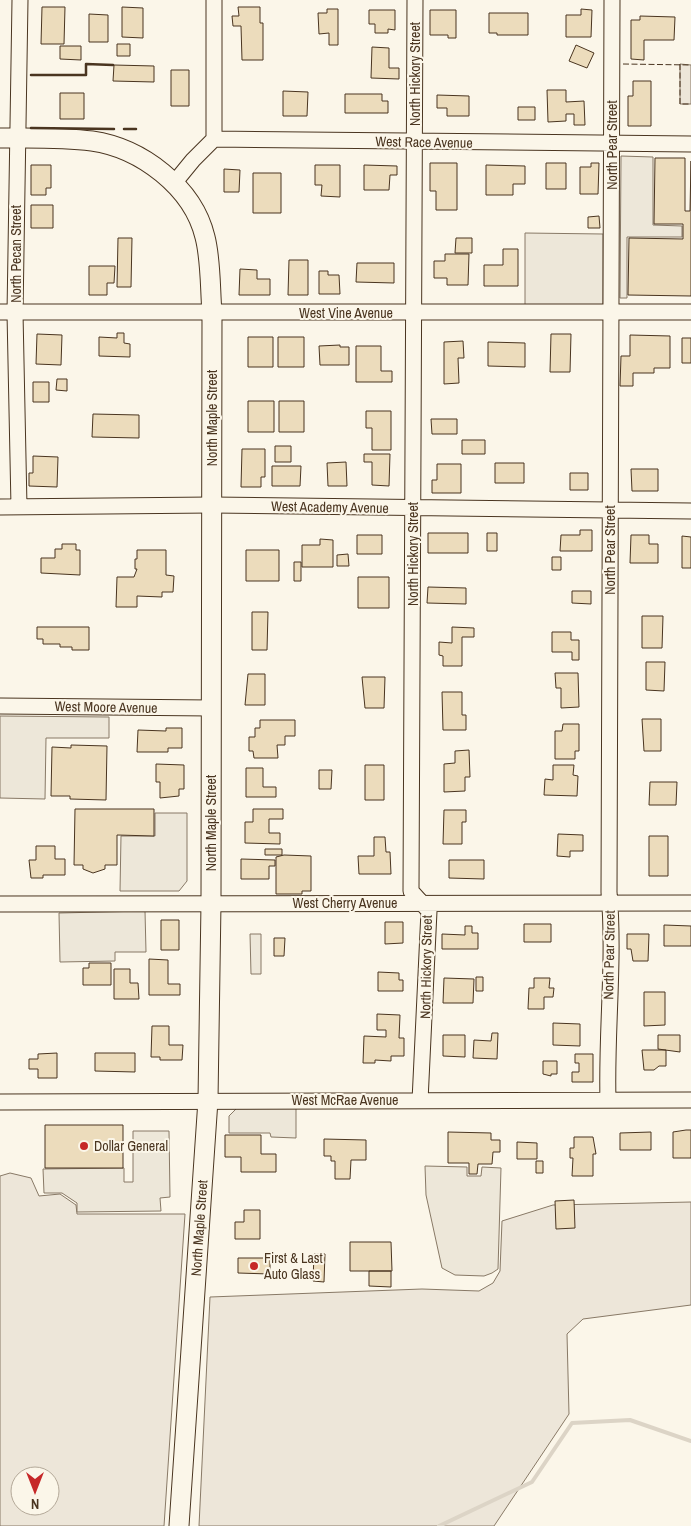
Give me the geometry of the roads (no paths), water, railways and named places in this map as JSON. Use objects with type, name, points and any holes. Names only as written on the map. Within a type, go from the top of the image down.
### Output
[{"type":"main road","name":"North Maple Street","points":[[8,138],[92,141],[130,152],[175,182],[193,209],[205,236],[212,313],[211,903],[208,1100],[179,1526]]},
{"type":"street","name":"North Pecan Street","points":[[19,507],[16,313],[8,138],[20,0]]},
{"type":"street","points":[[175,182],[214,139],[214,0]]},
{"type":"street","name":"North Hickory Street","points":[[415,0],[411,891],[429,911],[420,1101]]},
{"type":"street","name":"North Pear Street","points":[[608,1100],[612,0]]},
{"type":"street","name":"West Race Avenue","points":[[214,139],[691,144]]},
{"type":"street","name":"West Vine Avenue","points":[[0,312],[691,312]]},
{"type":"street","name":"West Academy Avenue","points":[[0,507],[212,505],[691,511]]},
{"type":"street","name":"West Moore Avenue","points":[[0,706],[211,708]]},
{"type":"street","name":"West Cherry Avenue","points":[[0,904],[691,903]]},
{"type":"street","name":"West McRae Avenue","points":[[0,1102],[691,1100]]},
{"type":"waterway","points":[[439,1526],[532,1482],[572,1423],[630,1420],[691,1441]]},
{"type":"place","name":"Dollar General","points":[[84,1146]]},
{"type":"place","name":"First & Last Auto Glass","points":[[254,1266]]}]
